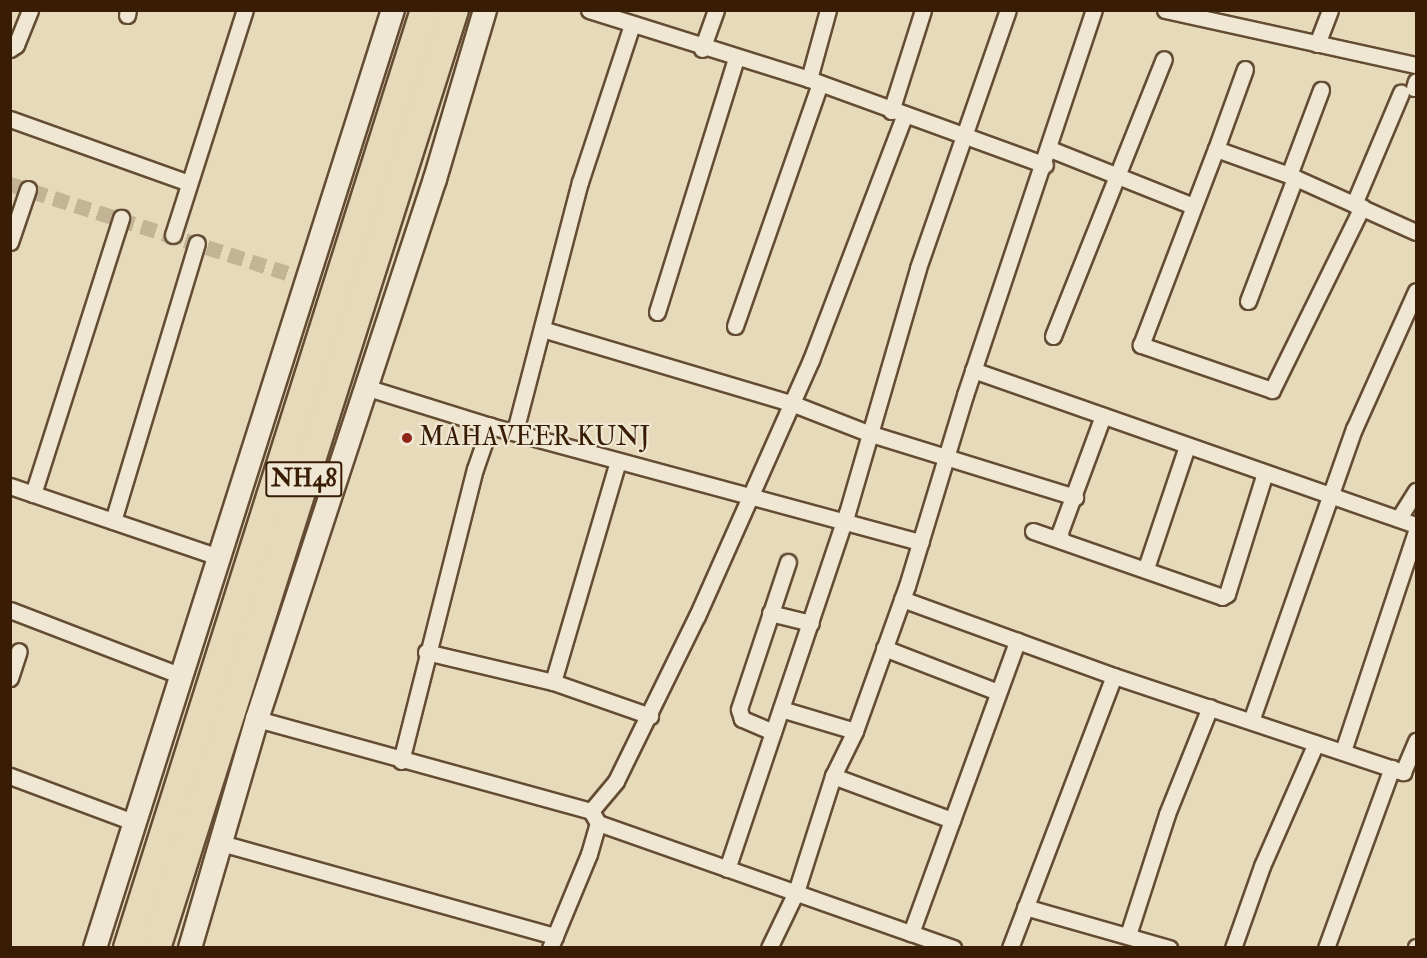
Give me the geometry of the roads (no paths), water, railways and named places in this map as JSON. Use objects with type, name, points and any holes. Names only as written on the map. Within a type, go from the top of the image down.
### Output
[{"type":"highway","name":"NH48","points":[[128,948],[425,10]]},
{"type":"highway","name":"NH48","points":[[156,948],[454,10]]},
{"type":"street","points":[[10,49],[16,45],[30,10]]},
{"type":"street","points":[[173,235],[244,10]]},
{"type":"street","points":[[95,948],[393,10]]},
{"type":"street","points":[[190,948],[256,719],[435,179],[485,10]]},
{"type":"street","points":[[702,49],[716,10]]},
{"type":"street","points":[[735,326],[815,81],[828,10]]},
{"type":"street","points":[[221,843],[552,942],[594,817],[650,716],[791,403],[897,113],[923,10]]},
{"type":"street","points":[[727,869],[844,521],[868,433],[962,138],[1008,10]]},
{"type":"street","points":[[769,948],[796,892],[833,776],[855,731],[902,599],[973,370],[1045,165],[1094,10]]},
{"type":"street","points":[[1165,10],[1416,65]]},
{"type":"street","points":[[1317,44],[1330,10]]},
{"type":"street","points":[[594,11],[702,49],[815,81],[962,138],[1045,165]]},
{"type":"street","points":[[515,430],[580,182],[632,25]]},
{"type":"street","points":[[657,312],[736,59]]},
{"type":"street","points":[[1053,336],[1115,174],[1164,59]]},
{"type":"street","points":[[1245,69],[1141,345],[1272,390],[1411,87]]},
{"type":"street","points":[[1248,302],[1321,90]]},
{"type":"street","points":[[10,119],[189,183]]},
{"type":"street","points":[[1050,149],[1193,206]]},
{"type":"street","points":[[1216,149],[1292,177],[1416,232]]},
{"type":"street","points":[[10,242],[28,189]]},
{"type":"street","points":[[33,494],[121,218]]},
{"type":"street","points":[[113,521],[197,243]]},
{"type":"street","points":[[1251,721],[1354,429],[1416,291]]},
{"type":"street","points":[[542,329],[791,403],[868,433],[1075,496]]},
{"type":"street","points":[[973,370],[1265,473],[1332,493],[1416,525]]},
{"type":"street","points":[[365,387],[490,426],[515,430],[921,542]]},
{"type":"street","points":[[1061,540],[1060,532],[1103,416]]},
{"type":"street","points":[[401,761],[426,652],[490,426]]},
{"type":"street","points":[[1146,568],[1187,446]]},
{"type":"street","points":[[553,682],[618,460]]},
{"type":"street","points":[[1033,531],[1146,568],[1222,597],[1227,594],[1265,473]]},
{"type":"street","points":[[10,486],[219,557]]},
{"type":"street","points":[[1399,518],[1416,491]]},
{"type":"street","points":[[1342,752],[1416,531]]},
{"type":"street","points":[[773,732],[739,714],[788,562]]},
{"type":"street","points":[[902,599],[1114,676],[1403,772],[1416,741]]},
{"type":"street","points":[[10,610],[182,676]]},
{"type":"street","points":[[771,613],[811,623]]},
{"type":"street","points":[[912,933],[1017,641]]},
{"type":"street","points":[[884,648],[998,692]]},
{"type":"street","points":[[10,678],[19,651]]},
{"type":"street","points":[[426,652],[553,682],[650,716]]},
{"type":"street","points":[[1010,948],[1114,676]]},
{"type":"street","points":[[1128,935],[1167,814],[1210,707]]},
{"type":"street","points":[[781,709],[855,731]]},
{"type":"street","points":[[256,719],[594,817],[727,869],[953,948]]},
{"type":"street","points":[[1233,948],[1262,866],[1316,742]]},
{"type":"street","points":[[1326,948],[1392,768]]},
{"type":"street","points":[[10,776],[136,823]]},
{"type":"street","points":[[833,776],[952,820]]},
{"type":"street","points":[[1025,907],[1169,948]]},
{"type":"tunnel","points":[[10,184],[309,280]]},
{"type":"place","name":"MAHAVEER KUNJ","points":[[407,438]]}]
